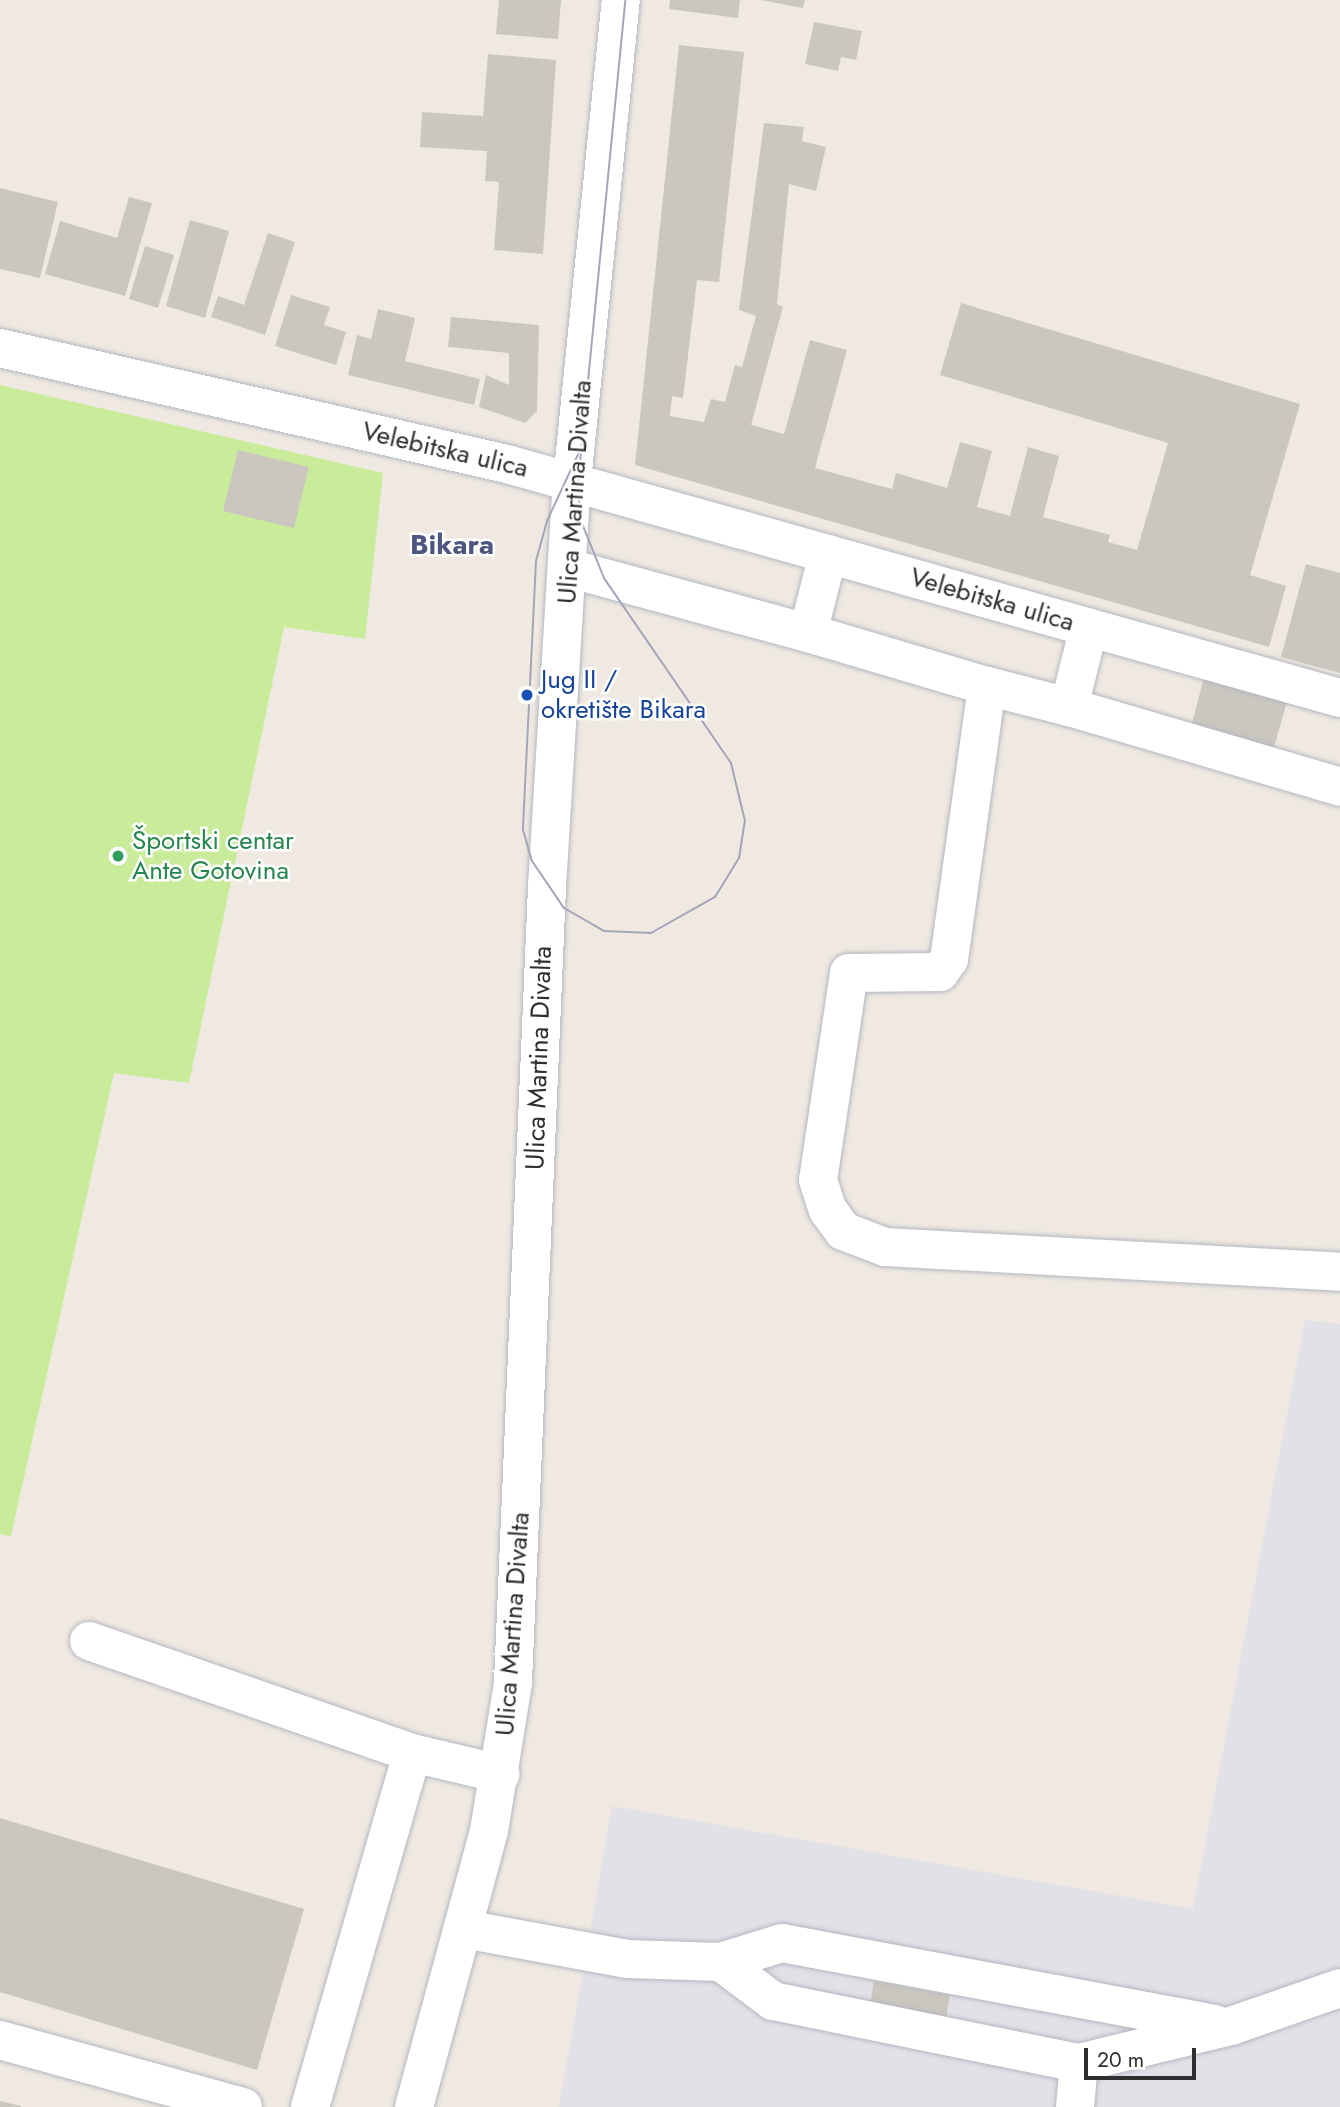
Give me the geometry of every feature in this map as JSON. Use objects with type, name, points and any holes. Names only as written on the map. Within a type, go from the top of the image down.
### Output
[{"type":"street","name":"Ulica Martina Divalta","points":[[414,2107],[464,1929],[501,1774],[519,1582],[547,887],[572,481],[621,0]]},
{"type":"street","name":"Velebitska ulica","points":[[0,348],[572,481],[1340,698]]},
{"type":"street","points":[[807,633],[828,554]]},
{"type":"street","points":[[568,568],[1069,707],[1340,787]]},
{"type":"street","points":[[1069,707],[1089,627]]},
{"type":"street","points":[[987,686],[949,959],[940,972],[849,973],[818,1180],[828,1210],[843,1231],[885,1247],[1340,1272]]},
{"type":"street","points":[[89,1641],[412,1753],[501,1774]]},
{"type":"street","points":[[310,2107],[412,1753]]},
{"type":"street","points":[[464,1929],[626,1959],[721,1962],[782,1943],[1231,2026]]},
{"type":"street","points":[[721,1962],[773,2001],[1079,2063],[1231,2026],[1340,1988]]},
{"type":"street","points":[[0,2040],[243,2107]]},
{"type":"street","points":[[1075,2107],[1079,2063]]},
{"type":"shaded area","points":[[1305,1320],[1340,1324],[1340,2107],[559,2107],[612,1806],[1193,1909]]},
{"type":"green space","name":"Športski centar Ante Gotovina","points":[[0,385],[383,473],[365,639],[284,627],[189,1083],[114,1073],[11,1536],[0,1534]]},
{"type":"building","points":[[499,0],[561,0],[558,39],[496,34]]},
{"type":"building","points":[[670,0],[740,0],[738,18],[669,9]]},
{"type":"building","points":[[761,0],[805,0],[803,8]]},
{"type":"building","points":[[814,22],[862,31],[856,60],[841,57],[838,71],[805,64]]},
{"type":"building","points":[[679,45],[744,52],[719,282],[697,280],[683,398],[672,396],[670,416],[704,422],[711,399],[725,402],[735,365],[742,367],[756,316],[739,310],[764,123],[804,127],[802,141],[826,147],[816,191],[789,184],[777,304],[783,307],[751,425],[784,434],[810,340],[847,350],[815,468],[892,489],[896,473],[947,488],[960,442],[992,451],[977,507],[1010,516],[1028,447],[1059,456],[1043,517],[1110,535],[1108,542],[1137,550],[1168,443],[940,375],[961,303],[1300,404],[1250,575],[1286,586],[1269,647],[635,465]]},
{"type":"building","points":[[488,54],[556,60],[543,254],[494,250],[499,182],[485,181],[487,151],[420,147],[422,112],[483,116]]},
{"type":"building","points":[[0,188],[58,202],[40,278],[0,269]]},
{"type":"building","points":[[129,197],[152,203],[125,296],[45,274],[60,221],[117,238]]},
{"type":"building","points":[[190,220],[229,231],[205,318],[166,306]]},
{"type":"building","points":[[268,233],[295,242],[265,335],[211,317],[218,296],[244,305]]},
{"type":"building","points":[[145,246],[174,255],[158,308],[129,299]]},
{"type":"building","points":[[291,295],[330,307],[324,325],[346,332],[336,365],[275,346]]},
{"type":"building","points":[[378,309],[415,318],[405,361],[480,379],[474,405],[348,375],[357,335],[371,339]]},
{"type":"building","points":[[451,317],[539,325],[537,411],[525,423],[479,407],[486,375],[509,385],[509,353],[448,347]]},
{"type":"building","points":[[238,450],[309,467],[294,528],[223,511]]},
{"type":"building","points":[[1306,564],[1340,573],[1340,673],[1281,657]]},
{"type":"building","points":[[1205,674],[1288,698],[1273,751],[1191,727]]},
{"type":"building","points":[[0,1818],[304,1909],[257,2070],[0,1992]]},
{"type":"building","points":[[874,1981],[950,1995],[946,2018],[870,2004]]},
{"type":"building","points":[[0,2101],[21,2106],[21,2107],[0,2107]]},
{"type":"tram line","points":[[581,448],[547,521],[536,561],[523,830],[532,861],[564,908],[604,931],[651,933],[715,897],[739,858],[745,821],[731,763],[604,578],[581,521],[578,483],[625,0]]},
{"type":"place","name":"Jug II / okretište Bikara","points":[[527,695]]},
{"type":"place","name":"Športski centar Ante Gotovina","points":[[118,856]]},
{"type":"district","name":"Bikara","points":[[452,545]]}]
